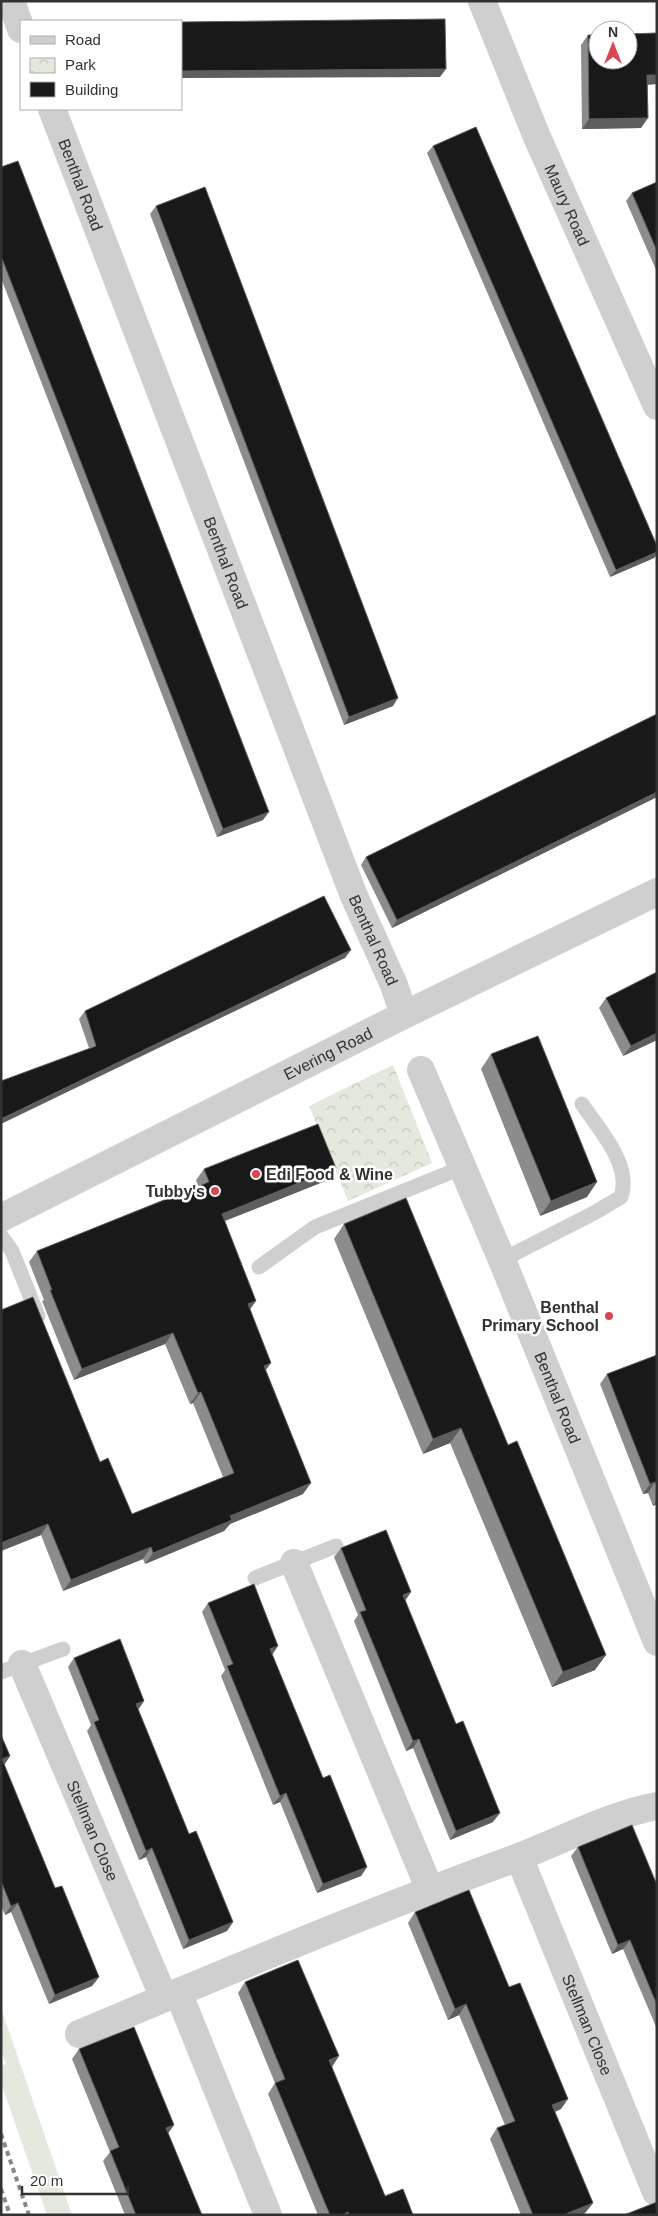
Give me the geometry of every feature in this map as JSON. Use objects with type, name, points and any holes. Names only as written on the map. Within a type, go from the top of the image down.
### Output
[{"type":"street","points":[[11,1],[20,26]]},
{"type":"street","name":"Maury Road","points":[[482,1],[537,137],[657,406]]},
{"type":"street","name":"Benthal Road","points":[[52,110],[354,896],[394,985],[404,1015]]},
{"type":"street","name":"Evering Road","points":[[1,1218],[404,1015],[657,892]]},
{"type":"street","name":"Benthal Road","points":[[421,1070],[461,1168],[502,1260],[657,1642]]},
{"type":"street","points":[[294,1563],[430,1890]]},
{"type":"street","name":"Stellman Close","points":[[12,1668],[171,1995],[268,2215]]},
{"type":"street","points":[[79,2034],[430,1890],[518,1857],[587,1827],[657,1806]]},
{"type":"street","name":"Stellman Close","points":[[518,1857],[656,2192]]},
{"type":"lane","points":[[502,1260],[594,1213],[621,1197],[625,1184],[619,1162],[582,1104]]},
{"type":"lane","points":[[259,1267],[315,1227],[461,1168]]},
{"type":"lane","points":[[1,1236],[12,1251],[44,1332]]},
{"type":"lane","points":[[255,1578],[336,1546]]},
{"type":"lane","name":"Stellman Close","points":[[12,1668],[63,1649]]},
{"type":"green space","points":[[393,1065],[432,1163],[348,1201],[309,1106]]},
{"type":"green space","points":[[1,2008],[72,2215],[47,2215],[1,2083],[1,2066],[6,2064],[1,2051]]},
{"type":"building","points":[[445,19],[446,69],[182,71],[182,22]]},
{"type":"building","points":[[657,33],[657,75],[647,75],[648,118],[589,119],[588,70],[638,70],[638,34]]},
{"type":"building","points":[[476,127],[657,546],[657,552],[616,570],[433,146]]},
{"type":"building","points":[[18,161],[269,812],[223,829],[1,256],[1,167]]},
{"type":"building","points":[[657,182],[657,251],[632,193]]},
{"type":"building","points":[[205,187],[398,698],[349,717],[156,206]]},
{"type":"building","points":[[657,714],[657,792],[397,920],[366,857]]},
{"type":"building","points":[[324,896],[351,950],[1,1119],[1,1081],[96,1046],[85,1011]]},
{"type":"building","points":[[657,972],[657,1033],[631,1046],[606,998]]},
{"type":"building","points":[[538,1036],[597,1182],[551,1201],[491,1054]]},
{"type":"building","points":[[318,1124],[336,1168],[222,1214],[256,1301],[248,1304],[271,1363],[264,1366],[311,1483],[230,1516],[232,1520],[153,1553],[151,1547],[71,1580],[48,1524],[1,1543],[1,1310],[33,1297],[100,1462],[108,1458],[132,1514],[234,1473],[201,1392],[198,1393],[173,1333],[82,1369],[50,1290],[52,1290],[37,1251],[209,1182],[204,1169]]},
{"type":"building","points":[[406,1198],[508,1445],[517,1441],[606,1655],[563,1672],[461,1428],[433,1439],[344,1224]]},
{"type":"building","points":[[657,1355],[657,1485],[655,1482],[650,1484],[607,1374]]},
{"type":"building","points":[[386,1530],[411,1592],[403,1595],[456,1724],[463,1721],[500,1813],[456,1831],[419,1739],[413,1741],[360,1612],[366,1610],[341,1548]]},
{"type":"building","points":[[254,1584],[278,1646],[270,1649],[323,1778],[330,1775],[367,1867],[323,1884],[286,1793],[280,1796],[227,1666],[233,1664],[208,1603]]},
{"type":"building","points":[[120,1639],[144,1701],[136,1704],[189,1834],[196,1831],[233,1922],[189,1940],[152,1848],[146,1851],[94,1722],[99,1720],[74,1658]]},
{"type":"building","points":[[1,1735],[10,1756],[2,1759],[55,1888],[62,1886],[99,1977],[55,1995],[18,1903],[11,1906],[1,1881]]},
{"type":"building","points":[[632,1825],[657,1885],[657,2005],[630,1940],[618,1945],[578,1847]]},
{"type":"building","points":[[469,1890],[509,1987],[520,1983],[568,2099],[552,2105],[593,2203],[563,2215],[533,2215],[497,2128],[515,2121],[466,2004],[455,2009],[415,1912]]},
{"type":"building","points":[[298,1960],[339,2056],[329,2060],[385,2196],[403,2189],[413,2215],[349,2215],[348,2212],[342,2215],[330,2215],[275,2083],[285,2079],[245,1982]]},
{"type":"building","points":[[134,2027],[174,2125],[166,2128],[202,2215],[136,2215],[110,2151],[119,2147],[79,2049]]},
{"type":"building","points":[[657,2202],[657,2215],[624,2215]]},
{"type":"railway","points":[[1,2134],[29,2215]]},
{"type":"railway","points":[[1,2189],[10,2215]]},
{"type":"place","name":"Edi Food & Wine","points":[[256,1174]]},
{"type":"place","name":"Tubby's","points":[[215,1191]]},
{"type":"place","name":"Benthal Primary School","points":[[609,1316]]}]
